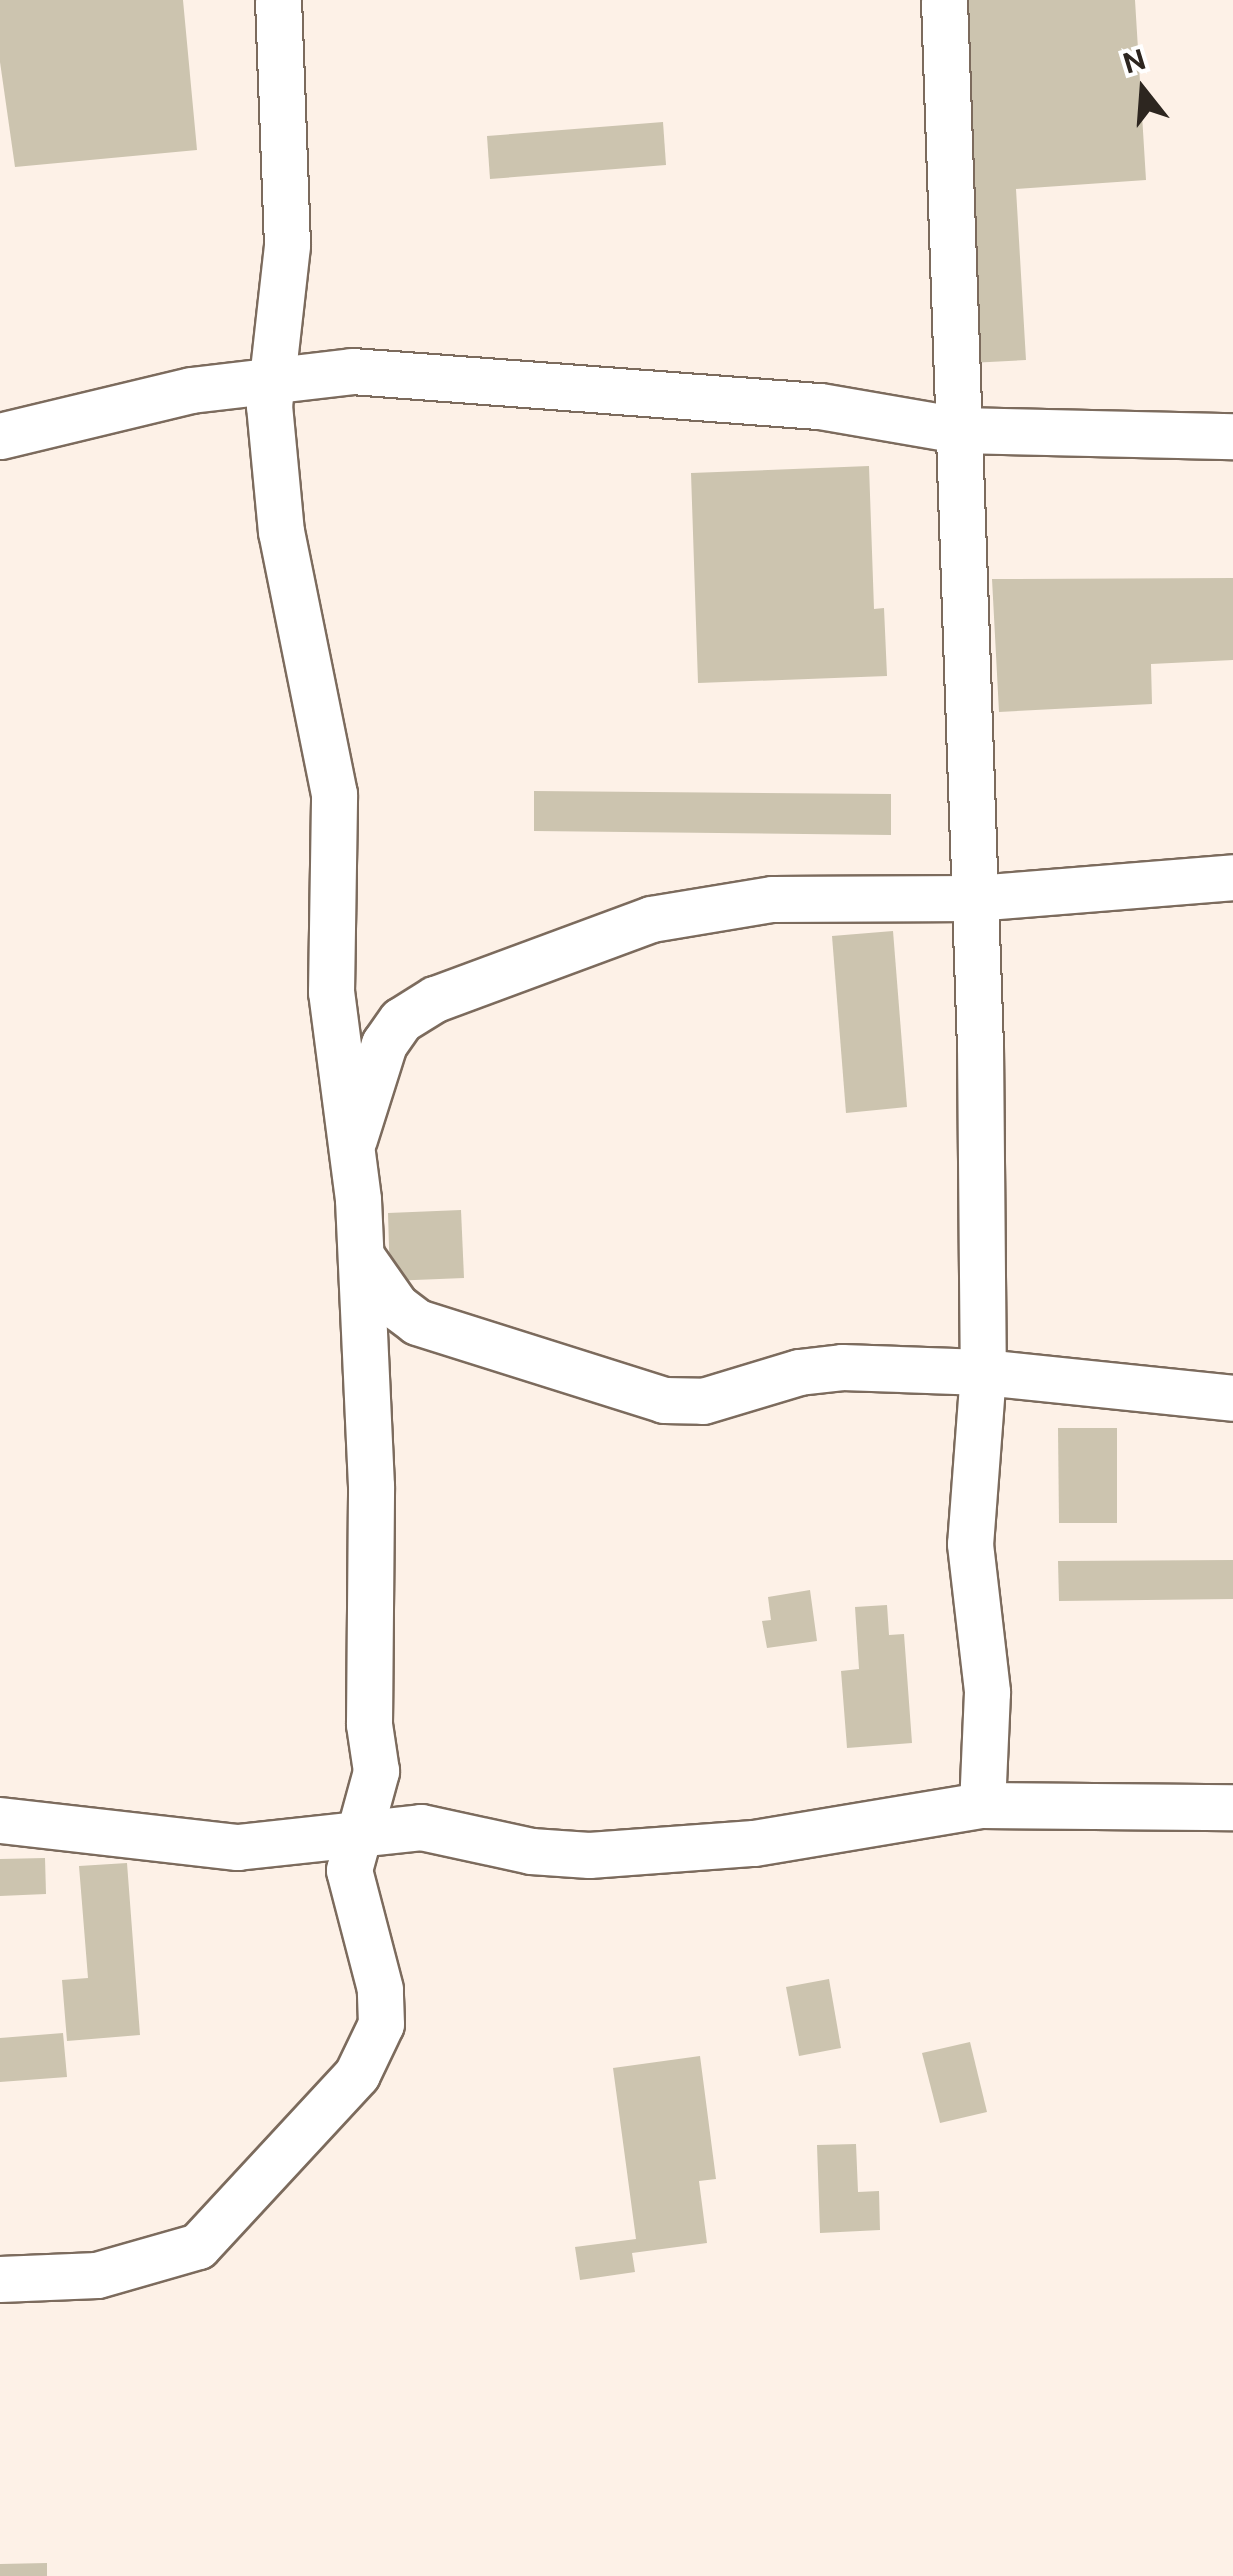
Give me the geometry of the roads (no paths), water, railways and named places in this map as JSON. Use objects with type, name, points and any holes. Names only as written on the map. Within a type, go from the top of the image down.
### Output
[{"type":"street","points":[[0,2279],[97,2275],[198,2246],[357,2074],[381,2024],[380,1989],[350,1886],[357,1835],[376,1771],[369,1724],[371,1486],[361,1256],[331,992],[334,794],[272,475],[272,377],[287,245],[278,0]]},
{"type":"street","points":[[944,0],[974,898],[984,1372],[970,1544],[987,1692],[982,1805]]},
{"type":"street","points":[[0,436],[272,377],[352,372],[820,406],[959,430],[1233,436]]},
{"type":"street","points":[[351,1151],[384,1044],[401,1020],[435,999],[635,924],[706,906],[974,898],[1233,877]]},
{"type":"street","points":[[361,1256],[396,1306],[417,1322],[664,1400],[703,1401],[798,1372],[842,1367],[984,1372],[1233,1398]]},
{"type":"street","points":[[0,1820],[195,1846],[297,1844],[421,1828],[531,1851],[589,1855],[754,1843],[982,1805],[1233,1808]]}]
